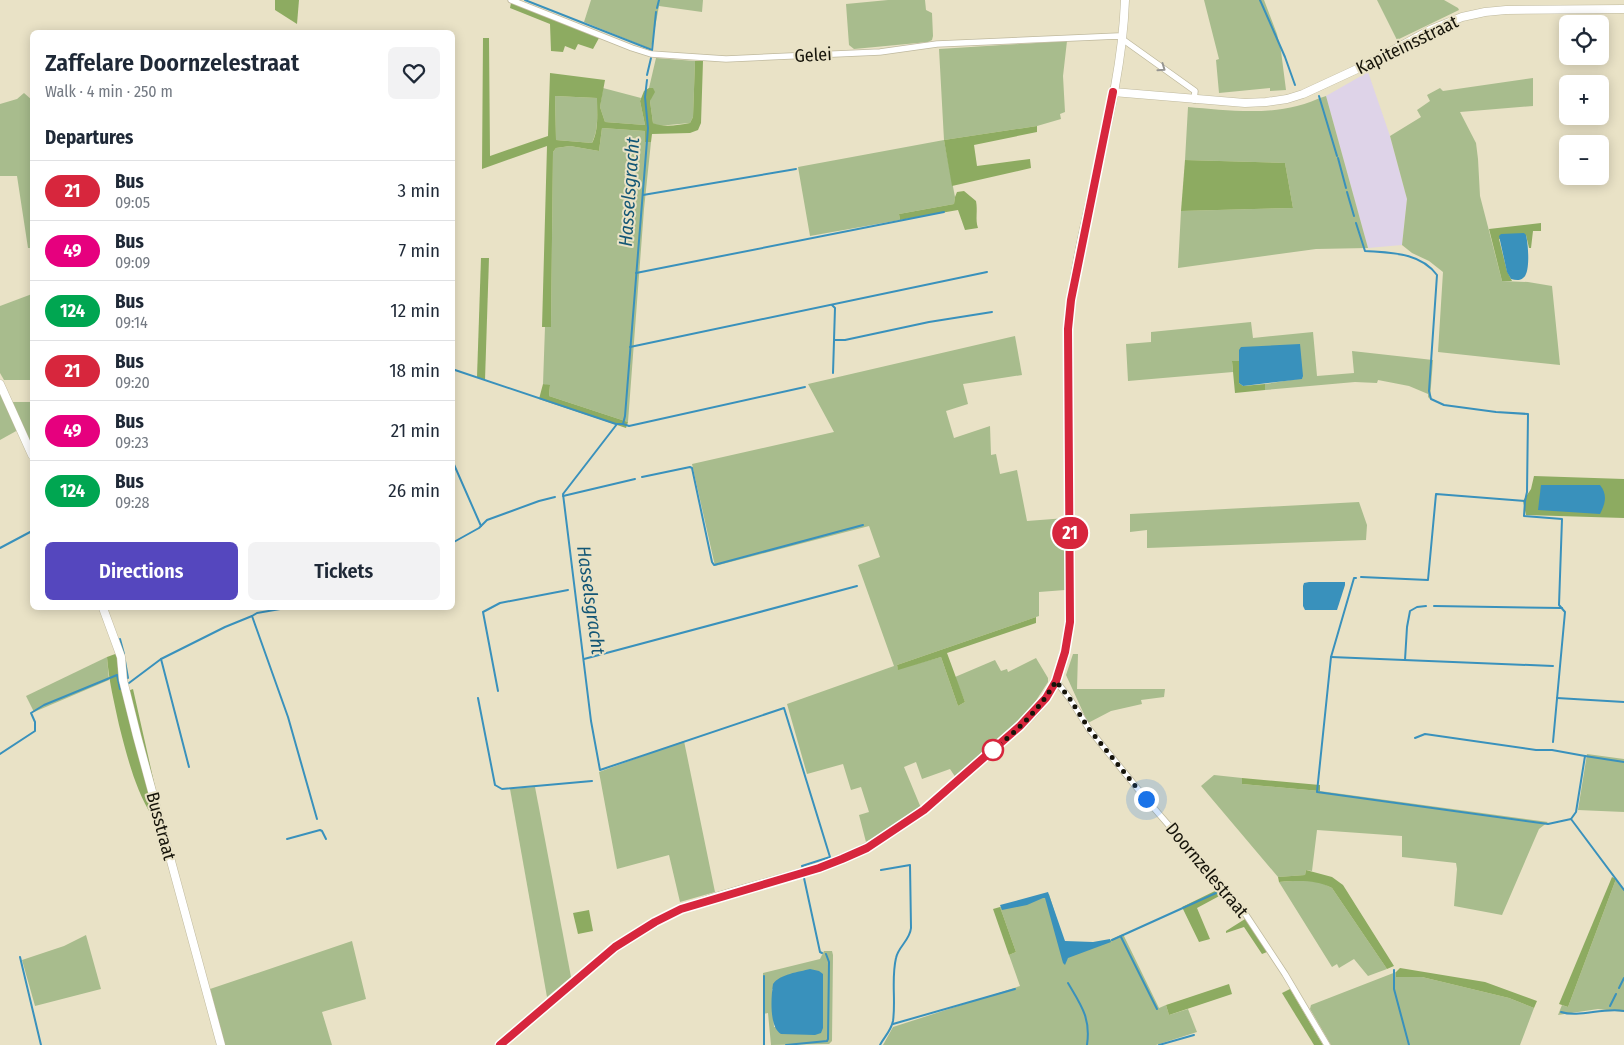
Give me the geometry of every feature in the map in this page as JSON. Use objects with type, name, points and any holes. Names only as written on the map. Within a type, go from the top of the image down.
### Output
[{"type":"street","name":"Gelei","points":[[511,0],[632,48],[651,54],[670,56],[726,59],[880,52],[937,44],[1028,39],[1118,36],[1122,39]]},
{"type":"street","points":[[500,1045],[615,947],[655,922],[681,909],[819,868],[867,848],[886,836],[924,810],[1020,726],[1046,698],[1056,681],[1065,652],[1070,622],[1068,329],[1071,300],[1113,92],[1122,39],[1125,0]]},
{"type":"street","name":"Kapiteinsstraat","points":[[1113,92],[1194,100],[1245,103],[1266,102],[1303,94],[1368,64],[1430,30],[1462,17],[1506,10],[1624,9]]},
{"type":"street","points":[[1122,39],[1195,91],[1194,100]]},
{"type":"street","points":[[0,384],[30,451]]},
{"type":"street","name":"Busstraat","points":[[104,610],[121,657],[123,680],[137,736],[221,1045]]},
{"type":"street","name":"Doornzelestraat","points":[[1056,681],[1089,729],[1146,799],[1244,912],[1276,959],[1327,1045]]},
{"type":"shaded area","points":[[1368,72],[1390,136],[1407,199],[1402,245],[1368,248],[1326,96]]},
{"type":"green space","points":[[275,0],[299,0],[297,24],[275,10]]},
{"type":"green space","points":[[591,0],[703,0],[702,12],[659,6],[651,49],[584,22]]},
{"type":"green space","points":[[888,0],[925,0],[926,10],[932,13],[932,40],[928,42],[854,49],[849,45],[846,4]]},
{"type":"green space","points":[[1204,0],[1264,0],[1277,34],[1286,90],[1270,91],[1270,88],[1219,93],[1216,60],[1219,59]]},
{"type":"green space","points":[[1377,0],[1444,0],[1459,10],[1397,40]]},
{"type":"green space","points":[[511,3],[599,38],[593,49],[578,44],[575,50],[565,46],[563,52],[551,51],[550,24],[510,8]]},
{"type":"green space","points":[[483,38],[489,38],[490,156],[548,136],[550,73],[605,80],[600,107],[605,122],[645,125],[640,101],[644,91],[653,88],[655,92],[650,101],[653,123],[671,126],[690,123],[693,117],[695,61],[703,61],[701,123],[698,130],[690,133],[652,134],[651,142],[645,142],[645,131],[602,128],[599,151],[570,146],[556,148],[553,152],[551,327],[542,327],[547,146],[482,169]],"holes":[[[555,96],[597,98],[597,127],[592,143],[556,140]]]},
{"type":"green space","points":[[1067,41],[1063,76],[1065,112],[1060,114],[1061,119],[1037,126],[944,140],[939,49]]},
{"type":"green space","points":[[656,58],[695,61],[693,117],[690,123],[658,126],[653,123],[650,101],[653,88],[649,88]]},
{"type":"green space","points":[[1533,78],[1533,106],[1460,112],[1476,143],[1480,196],[1502,281],[1528,282],[1552,286],[1560,365],[1438,352],[1443,272],[1402,245],[1407,199],[1390,136],[1421,117],[1417,110],[1430,101],[1427,95],[1440,88],[1443,91]]},
{"type":"green space","points":[[603,88],[641,98],[645,125],[605,122],[600,107]]},
{"type":"green space","points":[[24,93],[30,98],[30,248],[28,248],[17,176],[0,176],[0,104],[17,99]]},
{"type":"green space","points":[[555,96],[597,98],[597,126],[592,143],[556,140]]},
{"type":"green space","points":[[1326,96],[1368,248],[1316,249],[1178,268],[1181,211],[1293,208],[1285,163],[1185,160],[1188,107],[1242,111],[1284,109]]},
{"type":"green space","points":[[1037,126],[1037,132],[974,145],[977,166],[1030,159],[1031,168],[952,186],[944,140]]},
{"type":"green space","points":[[602,128],[645,131],[645,142],[651,142],[628,422],[549,396],[550,386],[543,384],[545,327],[551,327],[553,152],[556,148],[570,146],[599,151]]},
{"type":"green space","points":[[944,140],[955,197],[954,204],[899,214],[900,220],[810,236],[798,167]]},
{"type":"green space","points":[[1185,160],[1285,163],[1293,208],[1181,211]]},
{"type":"green space","points":[[964,191],[976,201],[978,228],[965,230],[958,210],[900,220],[899,214],[954,204],[957,192]]},
{"type":"green space","points":[[1541,223],[1541,231],[1533,231],[1531,248],[1529,248],[1526,235],[1499,239],[1507,271],[1512,281],[1502,281],[1489,229]]},
{"type":"green space","points":[[481,258],[489,258],[485,380],[477,377]]},
{"type":"green space","points":[[30,295],[30,380],[4,380],[0,373],[0,306]]},
{"type":"green space","points":[[1251,322],[1253,338],[1313,332],[1317,376],[1354,373],[1352,351],[1433,360],[1430,399],[1428,394],[1409,386],[1378,380],[1377,383],[1355,382],[1265,390],[1265,384],[1303,378],[1239,350],[1239,361],[1232,362],[1233,372],[1128,381],[1126,344],[1151,342],[1151,332]]},
{"type":"green space","points":[[1015,336],[1022,375],[963,384],[968,404],[946,411],[954,438],[990,426],[991,455],[996,454],[1000,474],[1017,470],[1027,521],[1066,518],[1065,590],[1039,592],[1039,616],[897,665],[898,669],[941,657],[958,706],[965,702],[955,677],[995,660],[1001,671],[1007,669],[1008,672],[1036,658],[1048,678],[1048,682],[1028,713],[956,778],[950,769],[922,779],[916,762],[904,767],[921,808],[882,834],[866,842],[859,815],[869,812],[861,787],[851,790],[843,764],[807,774],[787,704],[894,666],[858,565],[880,557],[869,526],[715,566],[692,464],[834,432],[808,384]]},
{"type":"green space","points":[[1232,361],[1239,361],[1239,383],[1243,386],[1265,384],[1265,390],[1235,393]]},
{"type":"green space","points":[[543,384],[550,385],[549,396],[628,422],[626,428],[539,399]]},
{"type":"green space","points":[[0,393],[18,430],[0,440]]},
{"type":"green space","points":[[12,402],[30,402],[30,442]]},
{"type":"green space","points":[[1534,476],[1624,479],[1624,518],[1526,515],[1523,501],[1531,489]]},
{"type":"green space","points":[[1359,502],[1367,525],[1366,540],[1147,548],[1147,530],[1130,532],[1130,514]]},
{"type":"green space","points":[[1036,617],[1036,623],[947,653],[965,702],[958,706],[941,657],[898,670],[897,665]]},
{"type":"green space","points":[[118,653],[122,693],[133,689],[158,800],[152,802],[155,815],[152,816],[132,772],[119,725],[107,657]]},
{"type":"green space","points":[[1073,654],[1078,654],[1077,689],[1165,689],[1164,697],[1141,700],[1142,704],[1111,711],[1088,723],[1066,675]]},
{"type":"green space","points":[[107,657],[109,680],[34,712],[26,696]]},
{"type":"green space","points":[[684,741],[715,892],[680,902],[669,855],[617,869],[599,772]]},
{"type":"green space","points":[[1587,754],[1624,759],[1624,812],[1578,810]]},
{"type":"green space","points":[[1214,775],[1242,778],[1242,784],[1320,791],[1548,822],[1539,829],[1502,915],[1454,906],[1456,863],[1402,857],[1402,836],[1317,830],[1312,871],[1306,870],[1305,875],[1278,877],[1201,786]]},
{"type":"green space","points":[[1242,778],[1320,785],[1320,791],[1242,784]]},
{"type":"green space","points":[[535,787],[571,977],[547,997],[510,789]]},
{"type":"green space","points":[[1306,870],[1332,877],[1343,885],[1394,966],[1387,969],[1332,888],[1312,882],[1279,882],[1278,877],[1305,875]]},
{"type":"green space","points":[[1612,877],[1616,879],[1568,1007],[1559,1004]]},
{"type":"green space","points":[[1616,879],[1624,889],[1624,1012],[1598,1009],[1558,1015],[1562,1005],[1568,1007]]},
{"type":"green space","points":[[1307,880],[1322,883],[1332,888],[1387,969],[1368,976],[1354,959],[1339,968],[1337,964],[1332,967],[1279,882]]},
{"type":"green space","points":[[1219,889],[1223,894],[1197,908],[1210,939],[1199,942],[1182,907]]},
{"type":"green space","points":[[1049,894],[1064,943],[1099,945],[1123,934],[1159,1008],[1166,1005],[1169,1015],[1188,1009],[1197,1032],[1156,1045],[883,1045],[893,1027],[1020,986],[1009,955],[1016,952],[1000,907]]},
{"type":"green space","points":[[1000,907],[1016,952],[1009,955],[993,909]]},
{"type":"green space","points":[[589,910],[593,931],[578,934],[573,913]]},
{"type":"green space","points":[[1245,919],[1267,952],[1262,954],[1244,927],[1226,933],[1226,931]]},
{"type":"green space","points":[[86,935],[101,989],[35,1006],[22,960],[64,946]]},
{"type":"green space","points":[[352,941],[366,999],[322,1012],[332,1045],[225,1045],[210,989]]},
{"type":"green space","points":[[824,951],[832,951],[832,1041],[829,1044],[771,1045],[768,1013],[763,1014],[763,973],[820,959]],"holes":[[[823,983],[823,1027],[774,1027],[772,989]]]},
{"type":"green space","points":[[1400,968],[1485,982],[1537,1001],[1534,1008],[1509,998],[1422,977],[1396,977],[1396,972]]},
{"type":"green space","points":[[1396,972],[1396,977],[1422,977],[1509,998],[1534,1008],[1520,1045],[1331,1045],[1310,1009],[1311,1005]]},
{"type":"green space","points":[[1229,984],[1232,994],[1169,1015],[1166,1005]]},
{"type":"green space","points":[[1290,989],[1323,1045],[1314,1045],[1282,993]]},
{"type":"water","points":[[1524,233],[1526,235],[1528,251],[1526,275],[1522,279],[1511,279],[1507,272],[1499,236],[1501,234]]},
{"type":"water","points":[[1300,344],[1302,379],[1243,386],[1239,383],[1239,350],[1241,347]]},
{"type":"water","points":[[1541,485],[1600,485],[1605,496],[1603,507],[1600,514],[1538,510]]},
{"type":"water","points":[[1345,582],[1337,610],[1305,610],[1303,606],[1303,586],[1304,583]]},
{"type":"water","points":[[1048,892],[1065,941],[1093,942],[1110,939],[1111,942],[1068,958],[1065,965],[1045,898],[1027,905],[1002,910],[1000,905]]},
{"type":"water","points":[[810,969],[823,974],[823,1028],[821,1033],[815,1035],[781,1034],[774,1025],[773,1019],[771,1004],[773,984],[780,978]]},
{"type":"waterway","points":[[525,0],[652,50]]},
{"type":"waterway","name":"Hasselsgracht","points":[[657,8],[659,0]]},
{"type":"waterway","points":[[1260,0],[1295,85]]},
{"type":"waterway","name":"Hasselsgracht","points":[[652,51],[656,12]]},
{"type":"waterway","name":"Hasselsgracht","points":[[647,75],[651,58]]},
{"type":"waterway","name":"Hasselsgracht","points":[[647,80],[645,97],[648,128],[625,416],[623,424],[617,424],[563,494],[591,721],[600,770],[784,708],[830,857],[802,866],[803,868]]},
{"type":"waterway","points":[[1319,96],[1337,156]]},
{"type":"waterway","points":[[1338,158],[1346,188]]},
{"type":"waterway","points":[[643,195],[796,169]]},
{"type":"waterway","points":[[1347,192],[1354,216]]},
{"type":"waterway","points":[[636,273],[944,212]]},
{"type":"waterway","points":[[1356,223],[1365,251],[1395,253],[1414,258],[1430,267],[1437,275],[1429,391],[1431,399],[1444,405],[1528,414],[1527,492],[1525,501],[1436,494],[1428,580],[1361,577]]},
{"type":"waterway","points":[[630,347],[987,272]]},
{"type":"waterway","points":[[832,305],[835,308],[834,340],[845,340],[929,322],[992,312]]},
{"type":"waterway","points":[[833,373],[834,341]]},
{"type":"waterway","points":[[455,370],[616,424]]},
{"type":"waterway","points":[[623,424],[629,426],[805,387]]},
{"type":"waterway","points":[[455,467],[481,526]]},
{"type":"waterway","points":[[642,477],[692,468],[714,565],[863,525]]},
{"type":"waterway","points":[[563,496],[635,479]]},
{"type":"waterway","points":[[455,541],[479,528],[487,520],[555,497]]},
{"type":"waterway","points":[[1525,501],[1524,516],[1562,519],[1559,605],[1565,612],[1553,742]]},
{"type":"waterway","points":[[0,548],[30,532]]},
{"type":"waterway","points":[[1356,578],[1354,578],[1331,657],[1317,792],[1548,824],[1571,819],[1624,890]]},
{"type":"waterway","points":[[584,659],[857,586]]},
{"type":"waterway","points":[[498,691],[483,612],[500,603],[568,590]]},
{"type":"waterway","points":[[1405,660],[1410,611],[1417,607],[1426,606]]},
{"type":"waterway","points":[[1434,606],[1562,608]]},
{"type":"waterway","points":[[274,610],[257,613],[252,616],[288,717],[317,819]]},
{"type":"waterway","points":[[189,767],[161,659],[225,627],[252,616]]},
{"type":"waterway","points":[[120,639],[124,654]]},
{"type":"waterway","points":[[1331,657],[1553,666]]},
{"type":"waterway","points":[[129,683],[161,659]]},
{"type":"waterway","points":[[125,661],[128,678]]},
{"type":"waterway","points":[[0,754],[35,731],[35,722],[31,713],[44,705],[117,675],[120,689]]},
{"type":"waterway","points":[[478,698],[495,785],[502,789],[592,781]]},
{"type":"waterway","points":[[1557,698],[1624,702]]},
{"type":"waterway","points":[[1415,738],[1425,734],[1585,756],[1576,812],[1571,819]]},
{"type":"waterway","points":[[1585,756],[1624,762]]},
{"type":"waterway","points":[[287,839],[320,830],[326,839]]},
{"type":"waterway","points":[[880,1045],[893,1021],[896,958],[909,936],[911,928],[910,865],[881,870]]},
{"type":"waterway","name":"Hasselsgracht","points":[[804,878],[820,952],[822,953]]},
{"type":"waterway","points":[[1112,940],[1216,893]]},
{"type":"waterway","points":[[1121,937],[1157,1009]]},
{"type":"waterway","name":"Hasselsgracht","points":[[786,1045],[827,1041],[828,1039],[829,962],[826,954]]},
{"type":"waterway","points":[[20,957],[41,1045]]},
{"type":"waterway","points":[[1394,970],[1394,989],[1409,1045]]},
{"type":"waterway","points":[[764,976],[764,1045]]},
{"type":"waterway","points":[[1619,988],[1624,978]]},
{"type":"waterway","points":[[1068,983],[1084,1012],[1088,1027],[1087,1045]]},
{"type":"waterway","points":[[893,1024],[1015,989]]},
{"type":"waterway","points":[[1610,1006],[1616,994]]},
{"type":"waterway","points":[[1561,1012],[1575,1014],[1608,1010],[1624,1011]]},
{"type":"waterway","points":[[1159,1045],[1194,1035]]},
{"type":"bus line","name":"21","points":[[500,1045],[615,947],[655,922],[681,909],[726,894],[819,868],[867,848],[886,836],[924,810],[1028,719],[1046,698],[1056,681],[1065,652],[1070,622],[1068,329],[1071,300],[1113,92]]},
{"type":"route","points":[[993,750],[1028,719],[1046,698],[1056,681],[1089,729],[1146,799]]}]
